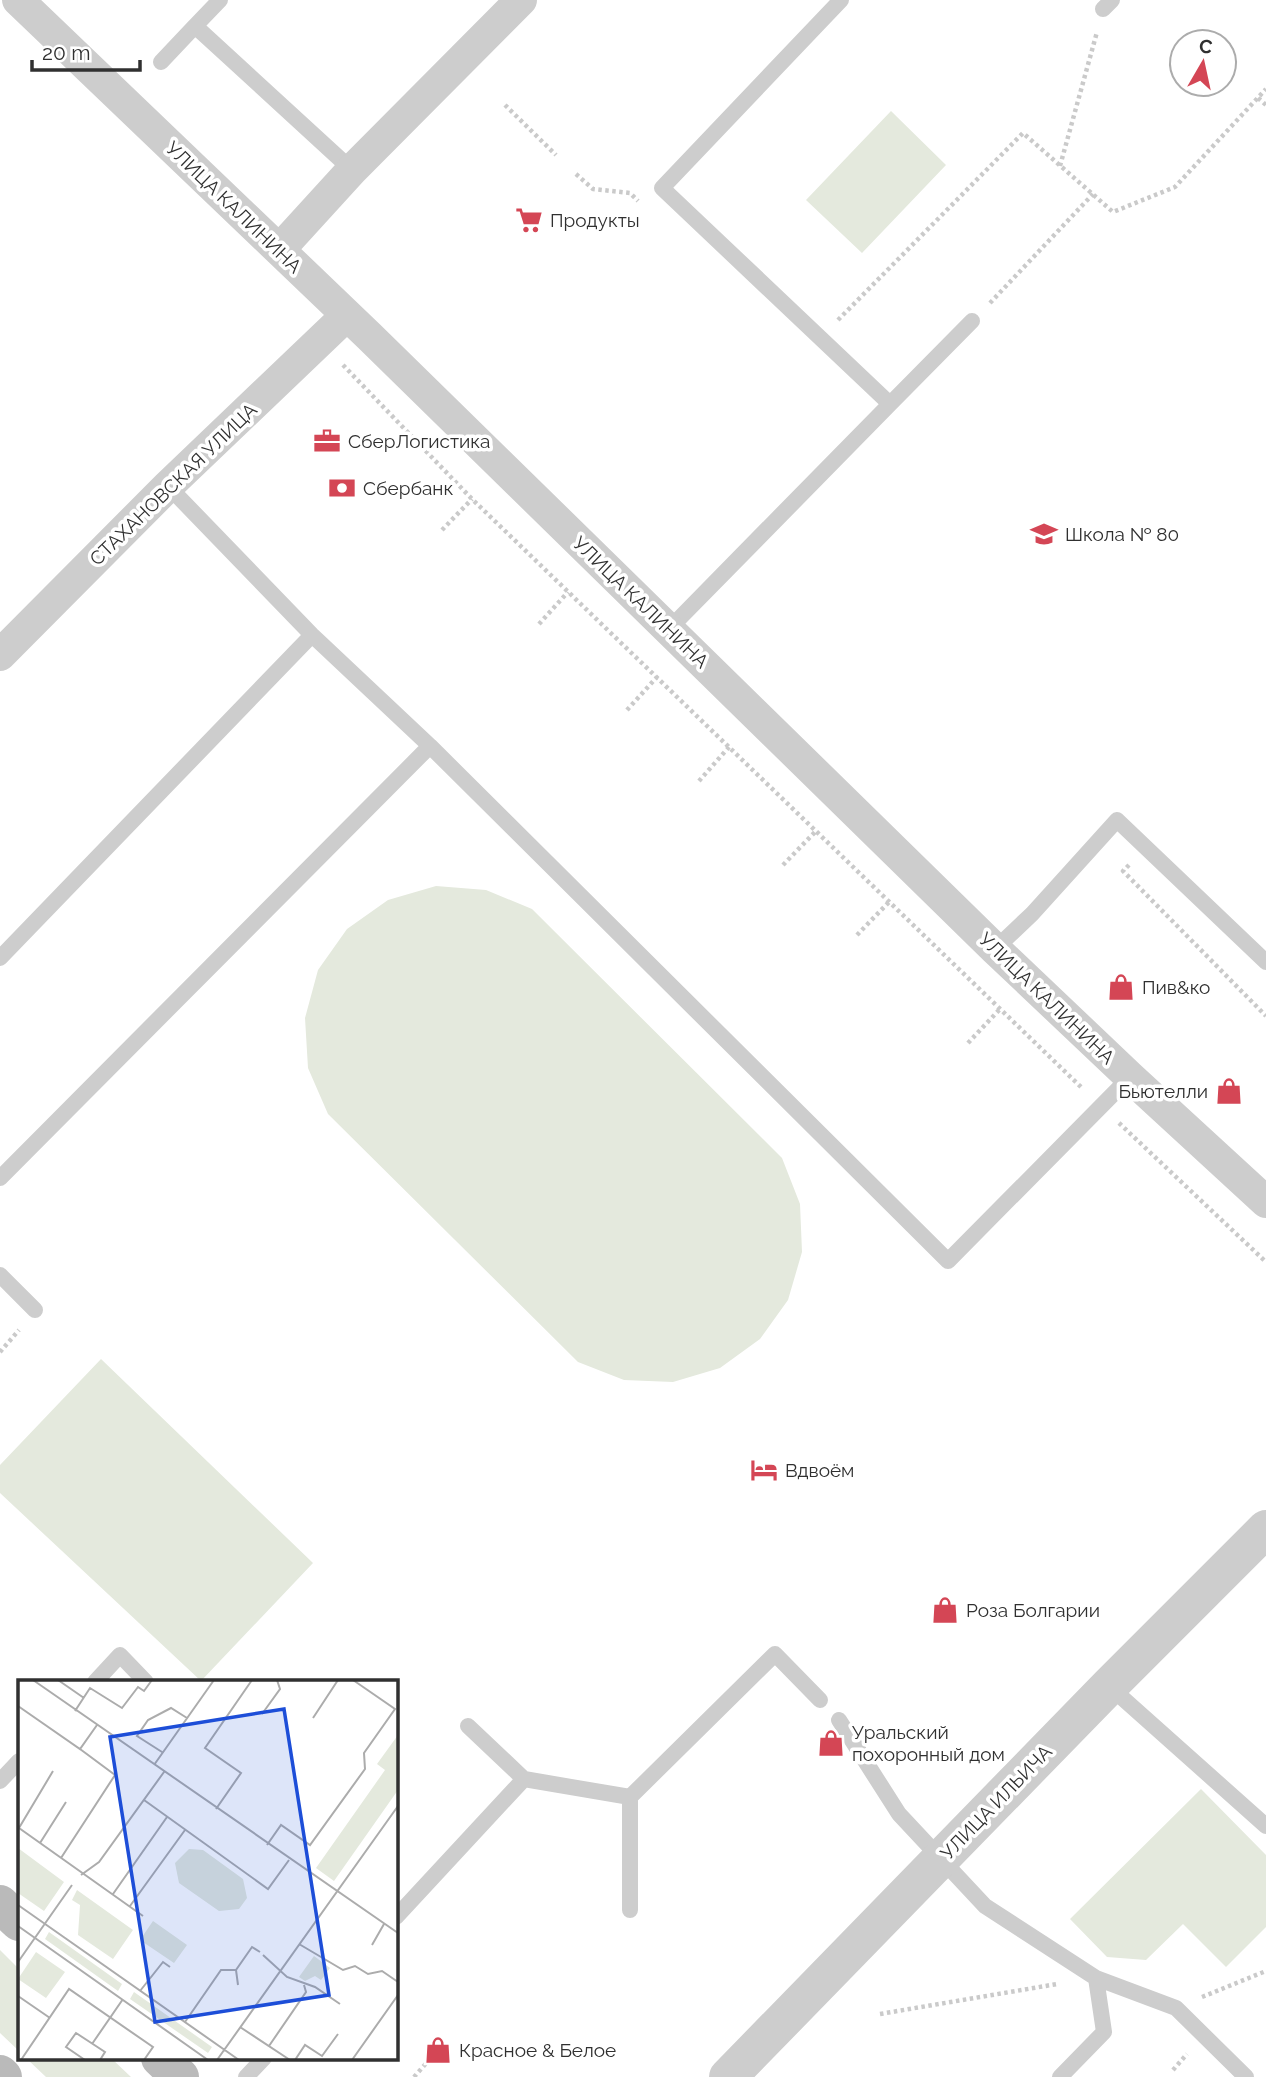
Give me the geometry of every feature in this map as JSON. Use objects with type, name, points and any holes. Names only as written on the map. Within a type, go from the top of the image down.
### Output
[{"type":"main road","points":[[0,1903],[18,1921]]},
{"type":"main road","points":[[162,2060],[180,2077]]},
{"type":"street","name":"УЛИЦА КАЛИНИНА","points":[[18,0],[347,315],[995,950],[1266,1202]]},
{"type":"street","points":[[279,250],[352,170],[521,0]]},
{"type":"street","name":"СТАХАНОВСКАЯ УЛИЦА","points":[[0,655],[168,486],[347,315]]},
{"type":"street","name":"УЛИЦА ИЛЬИЧА","points":[[728,2077],[1266,1529]]},
{"type":"lane","points":[[161,62],[220,0]]},
{"type":"lane","points":[[841,0],[662,188],[890,404]]},
{"type":"lane","points":[[195,26],[352,170]]},
{"type":"lane","points":[[669,629],[972,321]]},
{"type":"lane","points":[[168,486],[312,635],[430,746],[948,1261],[1129,1077]]},
{"type":"lane","points":[[0,958],[312,635]]},
{"type":"lane","points":[[0,1178],[430,746]]},
{"type":"lane","points":[[995,950],[1032,914],[1117,820],[1266,962]]},
{"type":"lane","points":[[0,1275],[35,1310]]},
{"type":"lane","points":[[630,1910],[630,1797],[775,1654],[820,1700]]},
{"type":"lane","points":[[97,1680],[120,1655],[144,1680]]},
{"type":"lane","points":[[1109,1686],[1266,1826]]},
{"type":"lane","points":[[839,1720],[899,1814],[985,1906],[1096,1978],[1176,2008],[1246,2077]]},
{"type":"lane","points":[[468,1726],[524,1779],[630,1797]]},
{"type":"lane","points":[[0,1781],[18,1762]]},
{"type":"lane","points":[[397,1916],[524,1779]]},
{"type":"lane","points":[[1060,2077],[1104,2032],[1096,1978]]},
{"type":"lane","points":[[246,2077],[262,2060]]},
{"type":"path","points":[[1060,166],[1107,4]]},
{"type":"path","points":[[842,317],[1023,133],[1113,212],[1174,187],[1266,89]]},
{"type":"path","points":[[1258,98],[1266,105]]},
{"type":"path","points":[[505,105],[556,155]]},
{"type":"path","points":[[576,174],[593,189],[630,193],[640,203]]},
{"type":"path","points":[[972,321],[1093,194]]},
{"type":"path","points":[[340,363],[472,499],[1101,1107],[1266,1262]]},
{"type":"path","points":[[443,530],[472,499]]},
{"type":"path","points":[[539,624],[568,592]]},
{"type":"path","points":[[627,710],[657,677]]},
{"type":"path","points":[[699,781],[729,747]]},
{"type":"path","points":[[783,865],[816,831]]},
{"type":"path","points":[[1146,846],[1123,871],[1266,1016]]},
{"type":"path","points":[[857,935],[889,902]]},
{"type":"path","points":[[968,1043],[1000,1009]]},
{"type":"path","points":[[1176,2008],[1266,1971]]},
{"type":"path","points":[[880,2014],[1096,1978]]},
{"type":"path","points":[[414,2077],[429,2060]]},
{"type":"shaded area","points":[[891,111],[946,165],[862,253],[806,200]]},
{"type":"shaded area","points":[[436,886],[486,890],[532,909],[782,1158],[800,1204],[802,1252],[788,1300],[760,1339],[720,1368],[673,1382],[624,1380],[578,1362],[328,1114],[308,1068],[305,1018],[318,970],[347,929],[388,900]]},
{"type":"shaded area","points":[[101,1359],[313,1563],[200,1680],[0,1493],[0,1465]]},
{"type":"shaded area","points":[[1201,1789],[1266,1855],[1266,1927],[1226,1967],[1183,1924],[1146,1960],[1107,1957],[1070,1919]]},
{"type":"shaded area","points":[[0,1950],[18,1968],[18,2050],[0,2033]]},
{"type":"shaded area","points":[[28,2060],[113,2060],[131,2077],[46,2077]]},
{"type":"place","name":"Продукты","points":[[529,220]]},
{"type":"place","name":"СберЛогистика","points":[[327,441]]},
{"type":"place","name":"Сбербанк","points":[[342,488]]},
{"type":"place","name":"Школа № 80","points":[[1044,534]]},
{"type":"place","name":"Пив&ко","points":[[1121,987]]},
{"type":"place","name":"Бьютелли","points":[[1229,1091]]},
{"type":"place","name":"Вдвоём","points":[[764,1470]]},
{"type":"place","name":"Роза Болгарии","points":[[945,1610]]},
{"type":"place","name":"Уральский похоронный дом","points":[[831,1743]]},
{"type":"place","name":"Красное & Белое","points":[[438,2050]]}]
